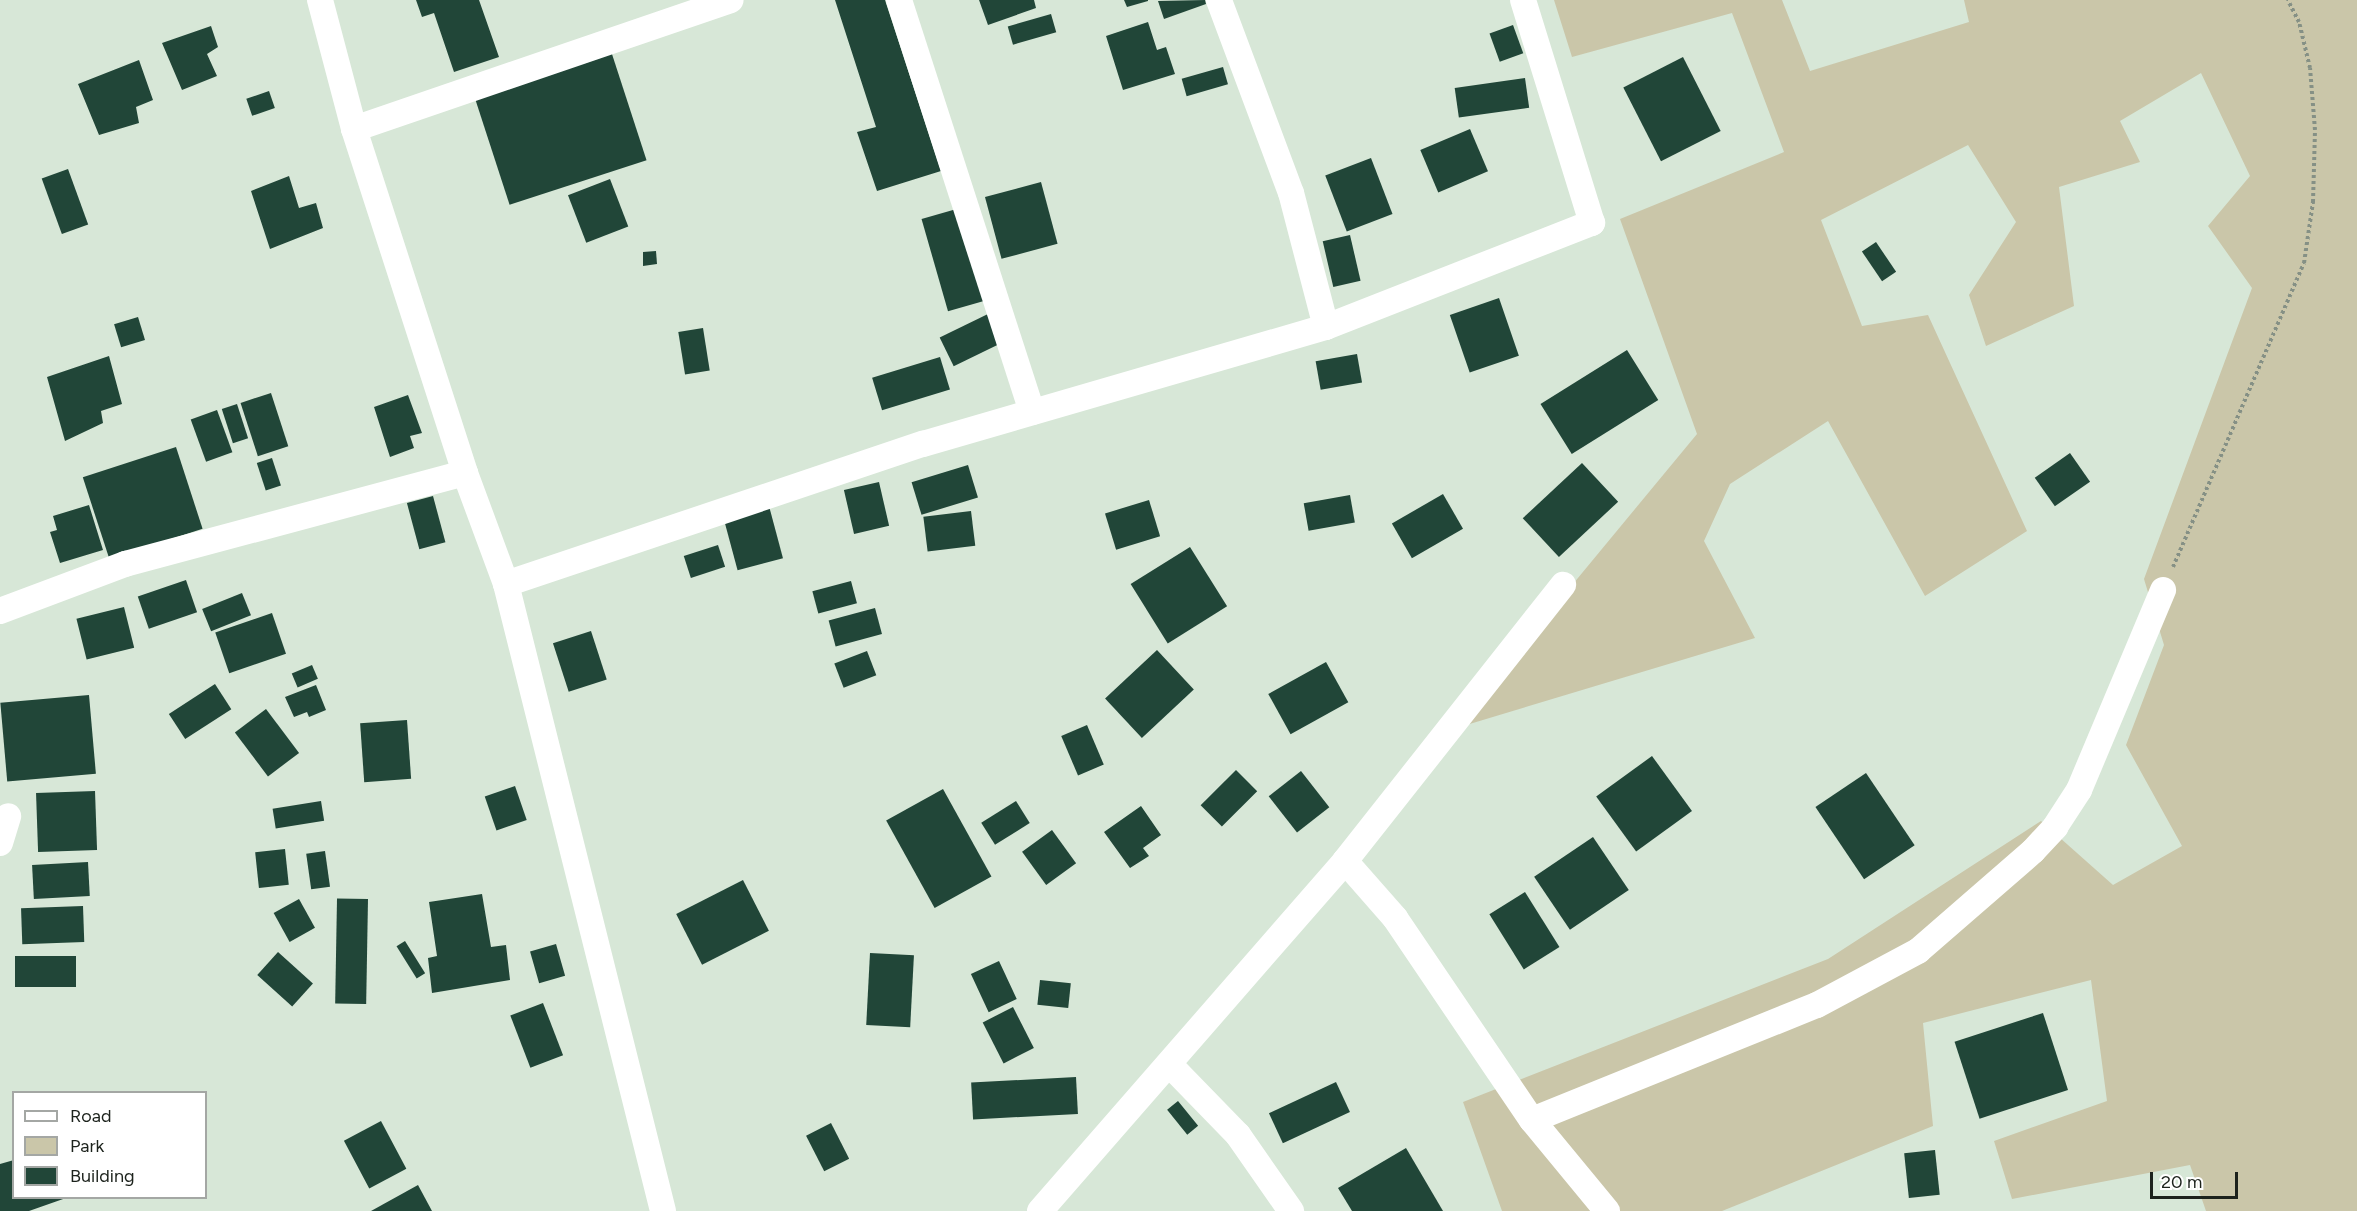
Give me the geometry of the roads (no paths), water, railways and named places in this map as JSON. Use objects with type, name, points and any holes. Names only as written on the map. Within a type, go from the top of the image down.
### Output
[{"type":"street","points":[[320,0],[354,129],[465,473],[506,584],[663,1211]]},
{"type":"street","points":[[354,129],[730,0]]},
{"type":"street","points":[[899,0],[1032,412]]},
{"type":"street","points":[[1219,0],[1291,193],[1326,327]]},
{"type":"street","points":[[506,584],[923,444],[1326,327],[1592,223],[1523,0]]},
{"type":"street","points":[[0,611],[125,564],[465,473]]},
{"type":"street","points":[[1040,1211],[1345,861],[1563,585]]},
{"type":"street","points":[[1532,1120],[1817,1005],[1918,951],[2033,851],[2055,827],[2079,790],[2163,590]]},
{"type":"street","points":[[0,843],[8,816]]},
{"type":"street","points":[[1345,861],[1395,918],[1532,1120],[1606,1211]]},
{"type":"street","points":[[1169,1064],[1238,1136],[1292,1211]]}]
